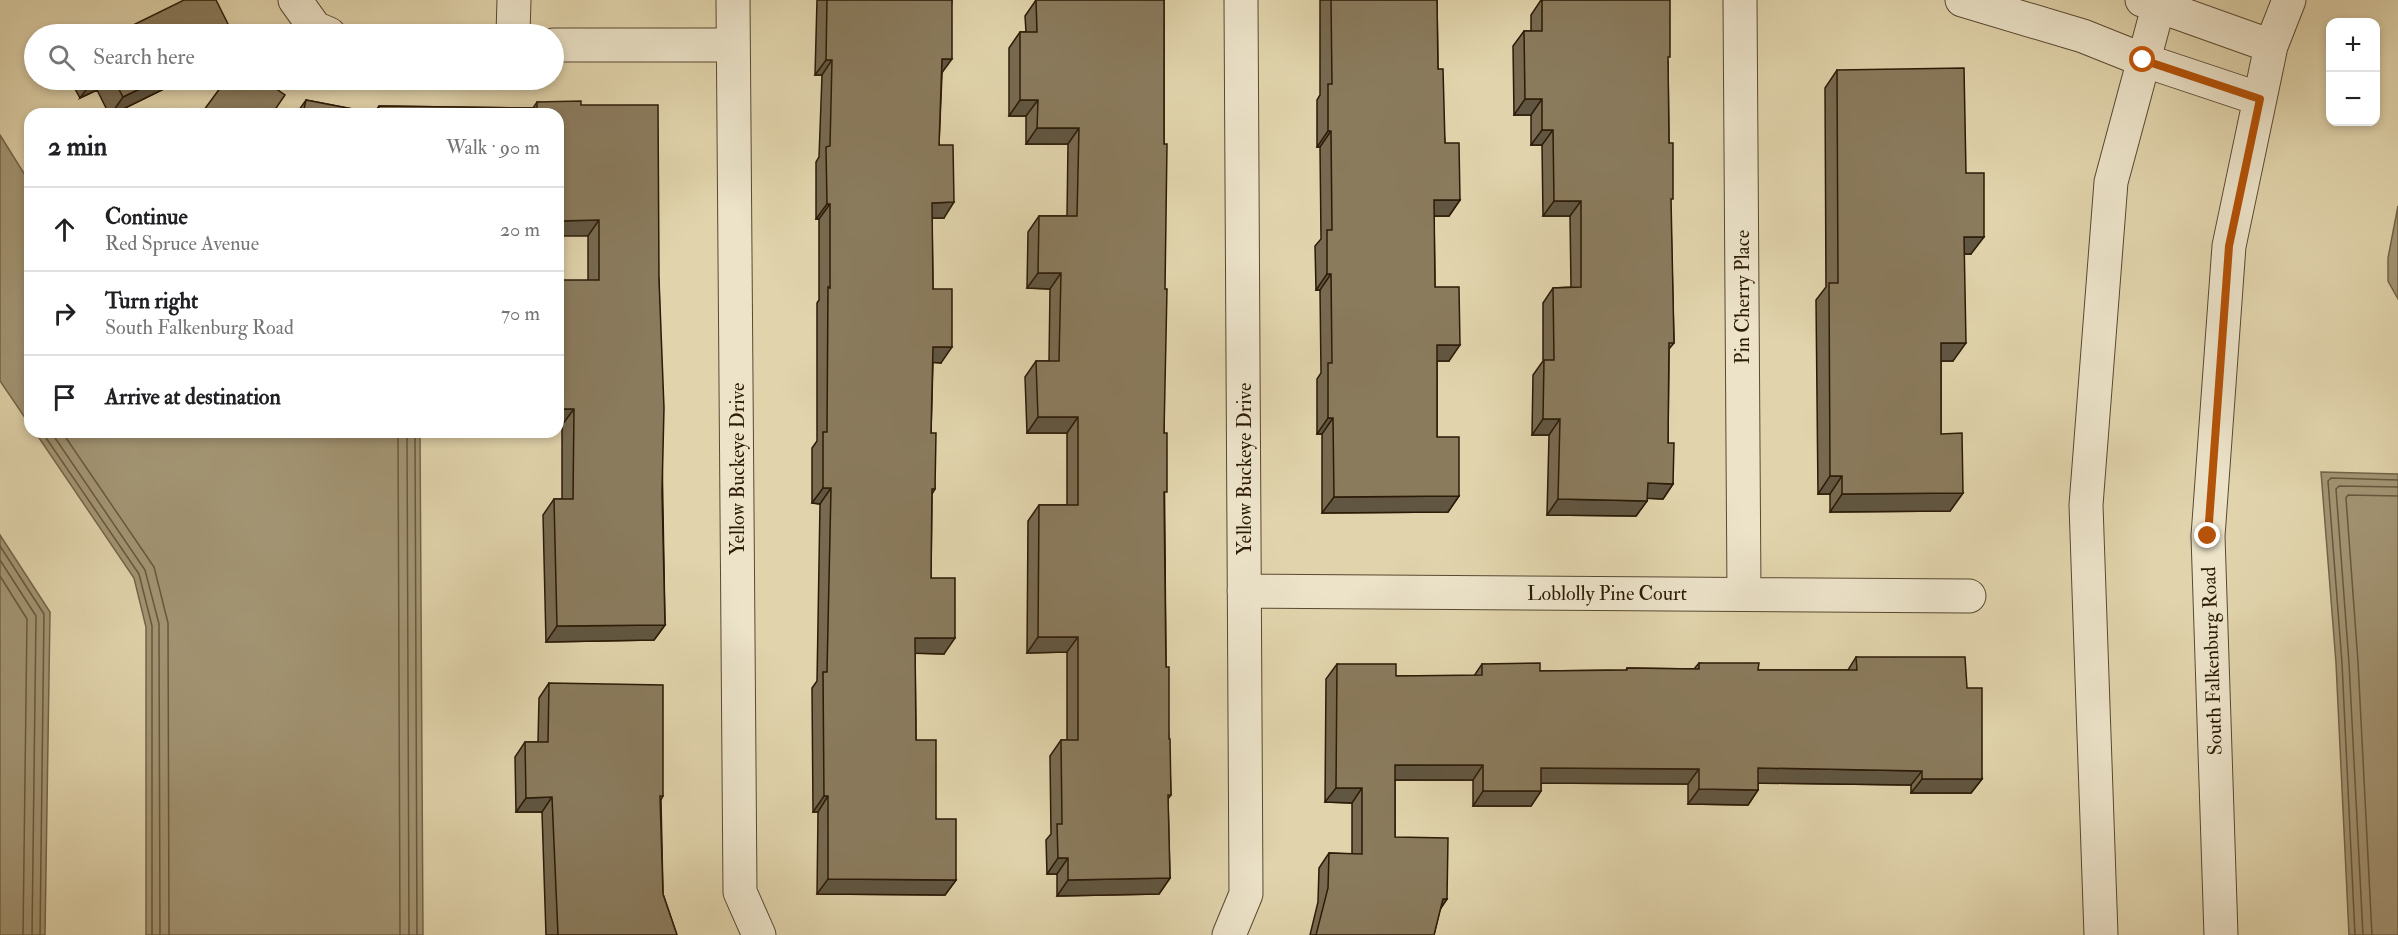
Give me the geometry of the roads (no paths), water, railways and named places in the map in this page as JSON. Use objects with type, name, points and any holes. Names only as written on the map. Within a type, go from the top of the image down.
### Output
[{"type":"street","points":[[295,0],[312,24]]},
{"type":"street","points":[[513,24],[514,0]]},
{"type":"street","name":"Yellow Buckeye Drive","points":[[733,0],[740,892],[759,935]]},
{"type":"street","name":"Yellow Buckeye Drive","points":[[1229,935],[1246,894],[1241,0]]},
{"type":"street","name":"Pin Cherry Place","points":[[1740,0],[1744,594]]},
{"type":"street","points":[[1962,0],[2083,36],[2143,60],[2260,99]]},
{"type":"street","name":"South Falkenburg Road","points":[[2221,935],[2208,536],[2229,246],[2271,46],[2289,0]]},
{"type":"street","points":[[2101,935],[2086,506],[2111,182],[2143,60],[2153,2],[2271,46]]},
{"type":"street","points":[[564,45],[734,45]]},
{"type":"street","name":"Loblolly Pine Court","points":[[1244,591],[1969,596]]},
{"type":"water","points":[[0,135],[24,173],[24,416],[0,381]]},
{"type":"water","points":[[2398,206],[2398,299],[2388,281],[2388,258]]},
{"type":"water","points":[[39,438],[420,438],[423,935],[146,935],[146,627],[134,578]]},
{"type":"water","points":[[2321,472],[2398,474],[2398,935],[2349,935],[2336,663]]},
{"type":"water","points":[[0,535],[50,612],[45,935],[0,935]]}]
